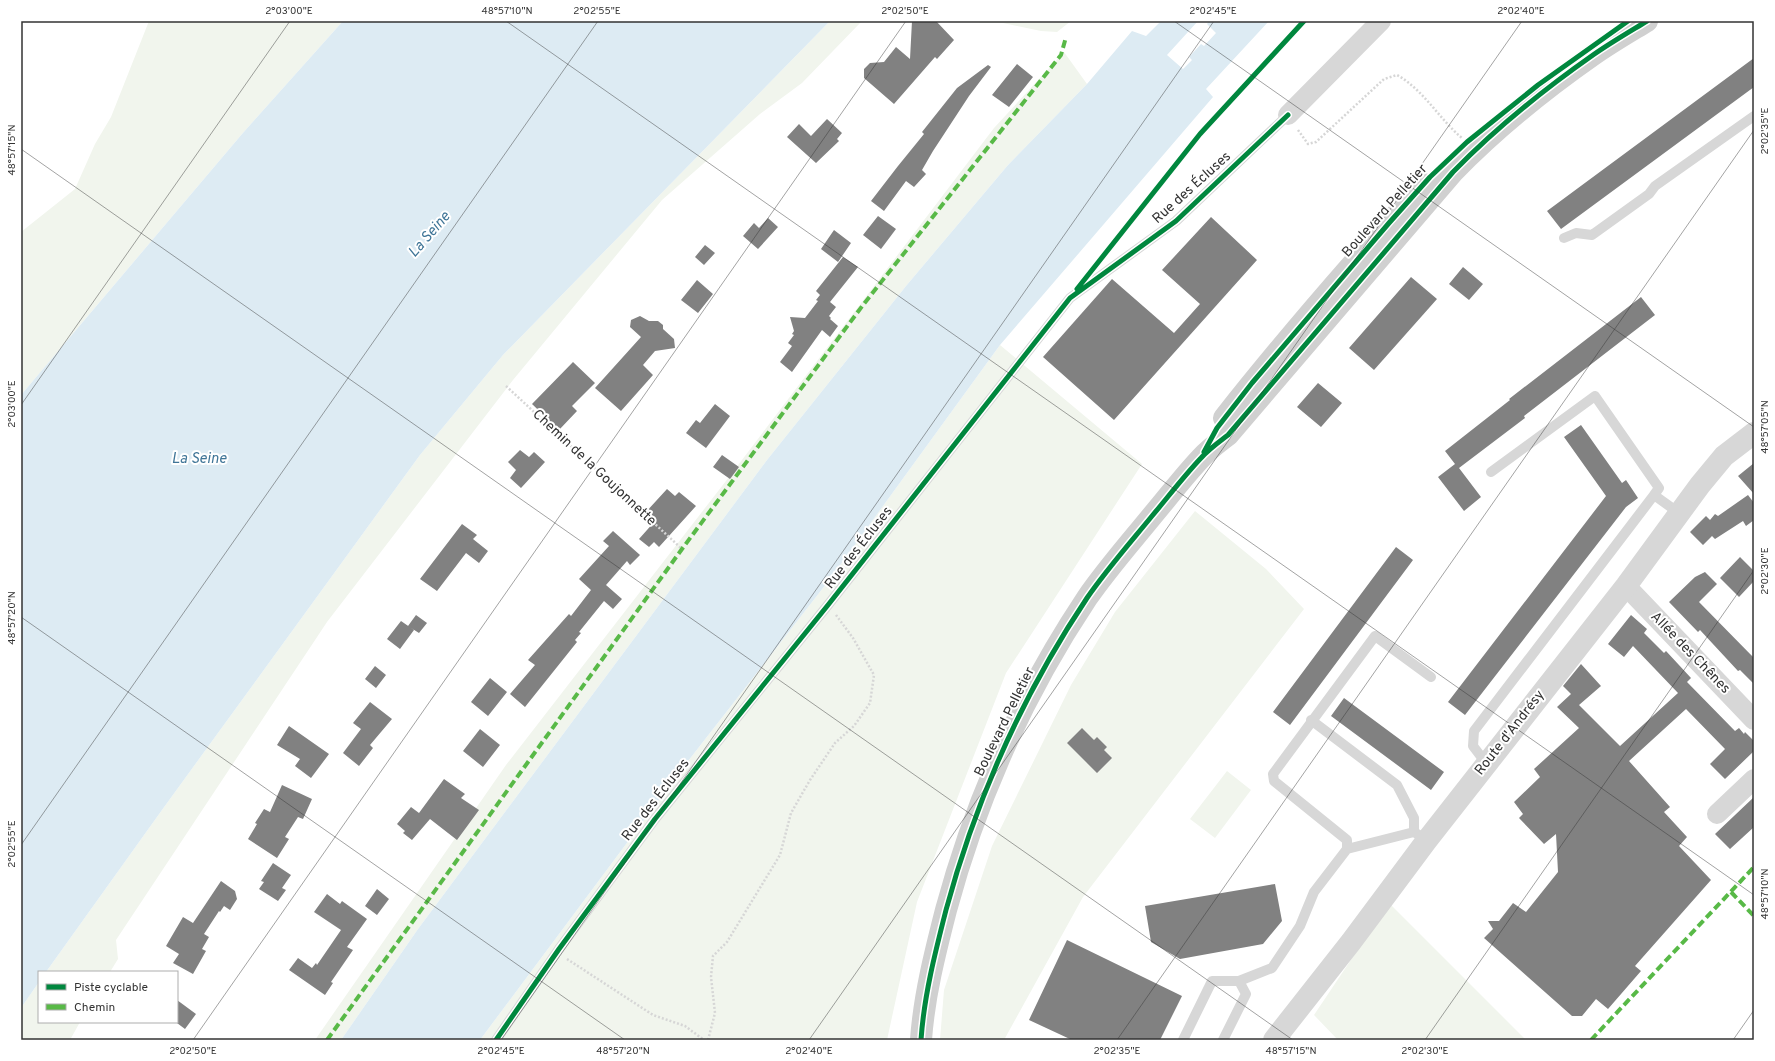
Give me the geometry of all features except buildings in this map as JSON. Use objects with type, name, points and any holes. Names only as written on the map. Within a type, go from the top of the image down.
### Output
[{"type":"main road","name":"Boulevard Pelletier","points":[[1202,457],[1217,428],[1252,383],[1430,177],[1467,142],[1538,85],[1628,21]]},
{"type":"main road","name":"Boulevard Pelletier","points":[[921,1040],[930,980],[953,883],[971,826],[1000,753],[1047,662],[1088,598],[1118,556],[1202,457],[1228,435],[1453,172],[1475,150],[1543,92],[1594,54],[1647,21]]},
{"type":"street","name":"Rue des Écluses","points":[[1288,115],[1381,21]]},
{"type":"street","name":"Route d'Andrésy","points":[[1274,1040],[1351,942],[1420,836],[1486,763],[1626,586],[1679,513],[1724,456],[1754,433]]},
{"type":"street","name":"Allée des Chênes","points":[[1626,586],[1754,720]]},
{"type":"street","points":[[1717,814],[1754,778]]},
{"type":"lane","name":"Rue des Écluses","points":[[496,1040],[555,955],[655,819],[828,605],[1070,298],[1176,221],[1288,115]]},
{"type":"lane","points":[[1564,238],[1576,233],[1592,235],[1649,194],[1655,186],[1754,116]]},
{"type":"lane","points":[[1486,763],[1473,746],[1474,731],[1659,488],[1595,396],[1530,442],[1491,472]]},
{"type":"lane","points":[[1654,495],[1679,513]]},
{"type":"lane","points":[[1183,1040],[1212,981],[1239,981],[1272,968],[1300,926],[1314,892],[1347,849],[1347,840],[1274,781],[1273,774],[1375,636],[1431,677]]},
{"type":"lane","points":[[1312,720],[1397,785],[1414,818],[1420,836],[1347,849]]},
{"type":"lane","points":[[1223,1040],[1246,994],[1239,981]]},
{"type":"path","points":[[1288,115],[1308,144],[1316,142],[1384,79],[1397,75],[1416,88],[1448,126],[1467,142]]},
{"type":"path","points":[[708,1040],[715,1012],[711,977],[713,956],[727,942],[780,855],[791,813],[810,780],[834,743],[854,726],[870,702],[874,675],[853,638],[828,605]]},
{"type":"path","points":[[555,955],[567,959],[653,1015],[685,1026],[704,1040]]},
{"type":"shaded area","points":[[149,21],[343,21],[242,134],[21,395],[21,232],[75,189],[95,144],[111,117]]},
{"type":"shaded area","points":[[830,21],[862,21],[802,83],[760,114],[662,200],[513,380],[327,622],[116,940],[118,959],[111,971],[47,971],[420,455],[503,355]]},
{"type":"shaded area","points":[[978,21],[1071,21],[1057,32],[1041,31],[1003,23],[980,23]]},
{"type":"shaded area","points":[[1064,52],[1087,84],[1008,165],[906,286],[767,460],[418,929],[341,1040],[315,1040],[506,765],[729,477],[994,128]]},
{"type":"shaded area","points":[[1000,345],[1142,464],[1006,673],[917,902],[887,1040],[480,1040],[685,765],[830,579]]},
{"type":"shaded area","points":[[1195,511],[1266,569],[1304,609],[1083,897],[1004,1040],[940,1040],[944,990],[992,846],[1071,685],[1115,612]]},
{"type":"shaded area","points":[[1227,771],[1251,790],[1215,838],[1190,819]]},
{"type":"shaded area","points":[[1389,903],[1526,1040],[1338,1040],[1314,1015]]},
{"type":"shaded area","points":[[38,983],[38,1023],[79,1023],[70,1040],[21,1040],[21,1008]]},
{"type":"water","name":"La Seine","points":[[343,21],[830,21],[503,355],[420,455],[47,971],[38,971],[38,983],[21,1008],[21,395],[242,134]]},
{"type":"water","points":[[1161,21],[1198,21],[1167,55],[1183,69],[1192,60],[1189,57],[1201,44],[1204,46],[1216,33],[1207,24],[1209,21],[1269,21],[1206,89],[1213,97],[1000,345],[830,579],[685,765],[480,1040],[341,1040],[418,929],[767,460],[906,286],[1008,165],[1087,84],[1132,31],[1146,36]]},
{"type":"marked path","points":[[327,1040],[682,549],[863,305],[1061,55],[1066,37]]},
{"type":"marked path","points":[[1591,1040],[1754,867]]},
{"type":"marked path","points":[[1731,892],[1754,916]]},
{"type":"cycle path","points":[[1077,289],[1200,134],[1304,21]]},
{"type":"cycle path","points":[[1204,452],[1217,428],[1252,383],[1430,177],[1467,142],[1538,85],[1628,21]]},
{"type":"cycle path","points":[[921,1040],[927,991],[946,910],[958,869],[987,788],[1022,710],[1064,634],[1087,598],[1119,556],[1188,472],[1207,452],[1228,435],[1453,172],[1486,140],[1538,96],[1574,68],[1647,21]]},
{"type":"cycle path","points":[[496,1040],[559,949],[655,819],[828,605],[1070,298],[1176,221],[1288,115]]}]
